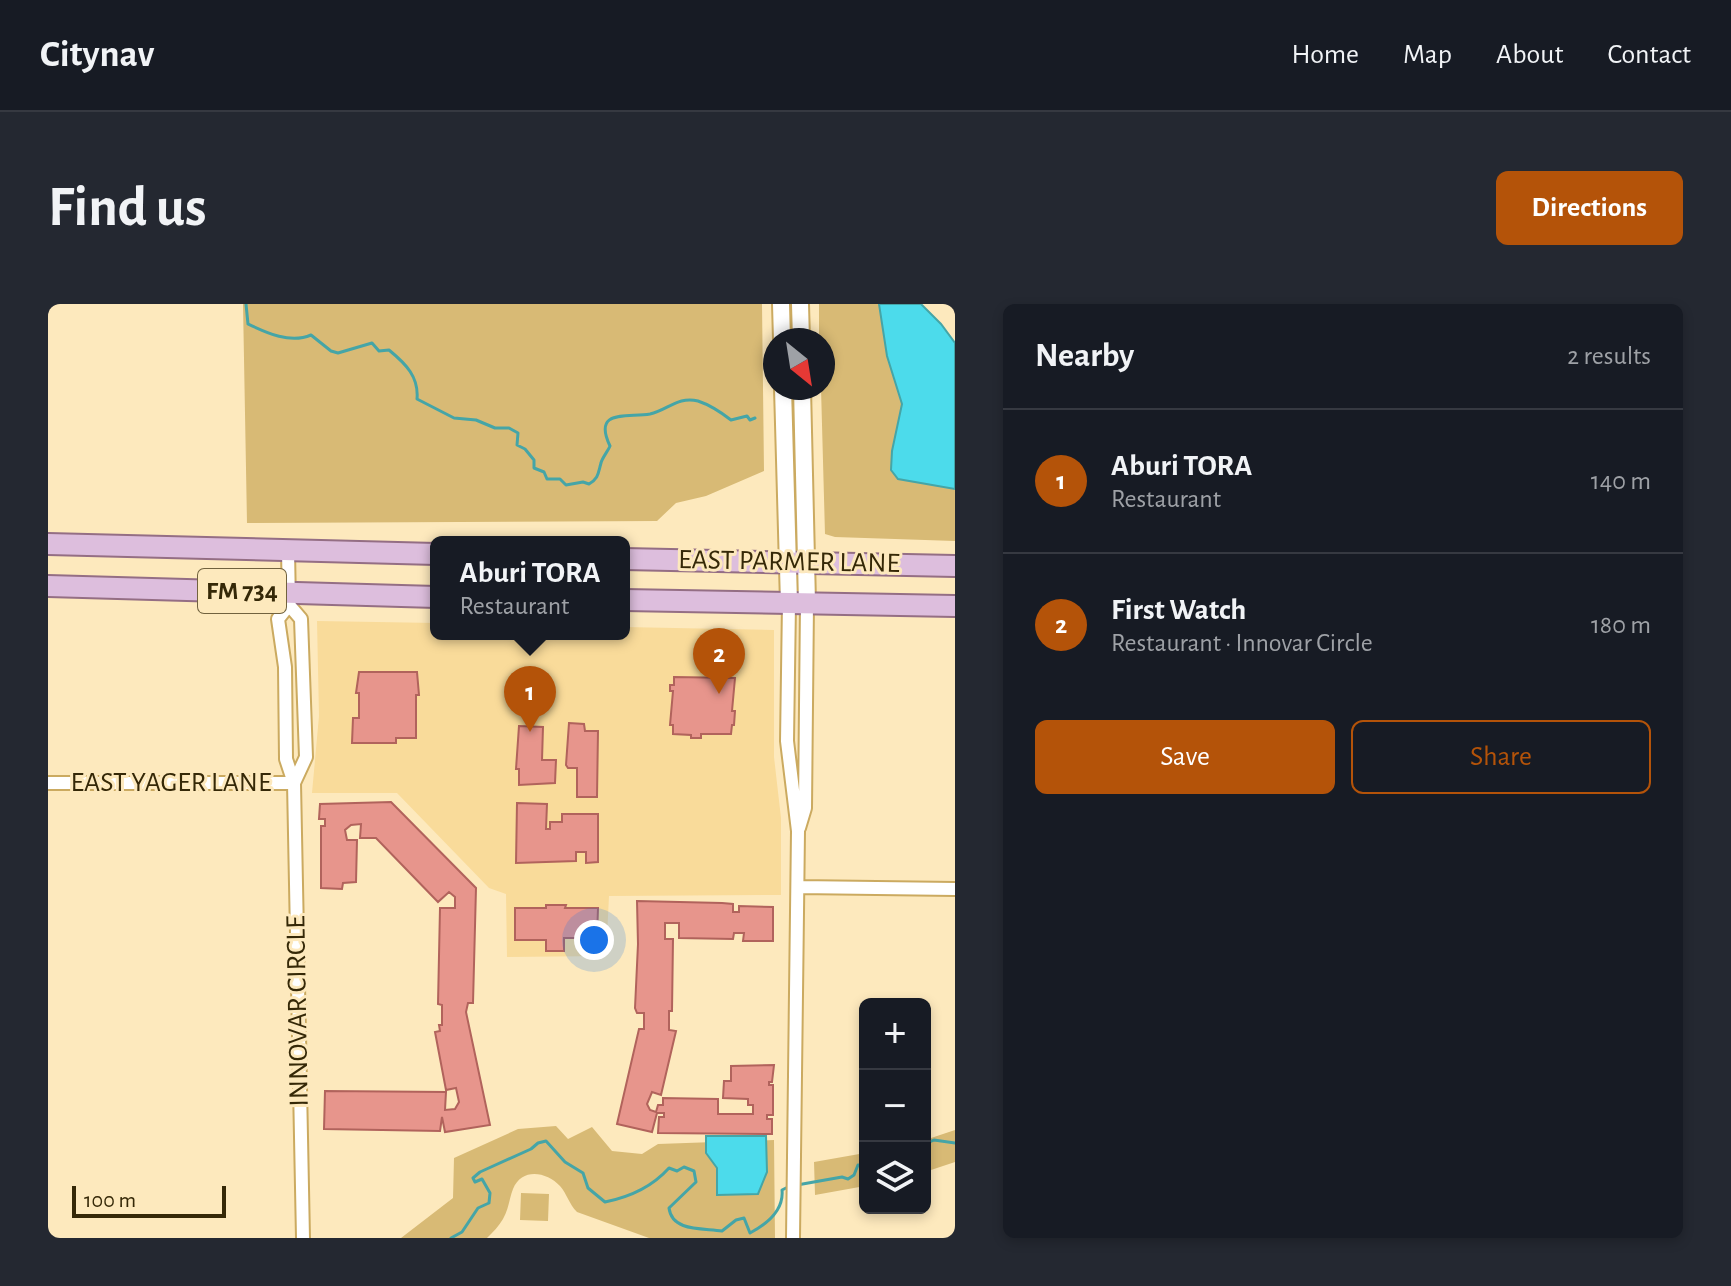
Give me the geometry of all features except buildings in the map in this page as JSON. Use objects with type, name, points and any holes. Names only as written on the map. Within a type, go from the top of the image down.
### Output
[{"type":"main road","name":"FM 734","points":[[48,544],[430,554]]},
{"type":"main road","name":"EAST PARMER LANE","points":[[630,559],[955,566]]},
{"type":"main road","name":"FM 734","points":[[48,586],[289,598],[430,597]]},
{"type":"main road","name":"EAST PARMER LANE","points":[[630,600],[955,606]]},
{"type":"street","points":[[781,304],[782,328]]},
{"type":"street","points":[[800,304],[801,328]]},
{"type":"street","points":[[784,400],[797,563]]},
{"type":"street","points":[[798,831],[805,808],[797,563],[802,400]]},
{"type":"street","name":"INNOVAR CIRCLE","points":[[288,550],[289,598],[301,619],[306,757],[294,783]]},
{"type":"street","name":"INNOVAR CIRCLE","points":[[289,598],[278,619],[285,667],[286,759],[294,783],[303,1238]]},
{"type":"street","points":[[793,1238],[798,831],[787,741],[798,603]]},
{"type":"street","name":"EAST YAGER LANE","points":[[48,783],[294,783]]},
{"type":"street","points":[[798,887],[955,889]]},
{"type":"shaded area","points":[[243,304],[762,304],[764,471],[706,496],[676,503],[657,521],[247,523]]},
{"type":"shaded area","points":[[819,304],[879,304],[887,356],[902,404],[891,470],[898,479],[955,489],[955,541],[835,537],[825,534],[821,400],[835,400],[835,328],[819,328]]},
{"type":"shaded area","points":[[317,621],[430,623],[430,640],[630,640],[630,627],[774,630],[774,757],[781,818],[781,895],[609,896],[606,956],[507,957],[506,894],[489,888],[397,793],[312,793],[319,716]]},
{"type":"shaded area","points":[[556,1126],[568,1139],[592,1127],[612,1151],[642,1154],[658,1144],[774,1140],[775,1238],[649,1238],[577,1212],[555,1181],[535,1174],[522,1177],[517,1182],[507,1212],[487,1238],[401,1238],[453,1198],[454,1158],[518,1129]]},
{"type":"shaded area","points":[[955,1130],[955,1162],[931,1170],[931,1138]]},
{"type":"shaded area","points":[[859,1154],[859,1187],[815,1195],[814,1162]]},
{"type":"shaded area","points":[[521,1193],[549,1194],[548,1221],[520,1220]]},
{"type":"water","points":[[879,304],[921,304],[955,343],[955,489],[898,479],[891,470],[902,404],[887,356]]},
{"type":"water","points":[[706,1136],[766,1136],[767,1172],[758,1194],[717,1195],[717,1168],[706,1153]]},
{"type":"waterway","points":[[246,304],[248,324],[271,334],[287,338],[311,335],[338,353],[372,343],[379,351],[389,350],[410,372],[416,384],[417,399],[454,418],[476,420],[518,433],[517,445],[534,460],[534,468],[544,472],[547,479],[560,479],[566,485],[589,484],[596,477],[610,446],[606,426],[615,417],[650,414],[691,400],[707,405],[731,420],[747,416],[750,420],[755,418]]},
{"type":"waterway","points":[[451,1238],[462,1232],[478,1208],[489,1203],[490,1193],[482,1179],[475,1182],[473,1178],[546,1141],[565,1162],[583,1173],[588,1188],[605,1202],[640,1190],[669,1168],[677,1171],[684,1167],[694,1171],[696,1182],[669,1208],[676,1221],[690,1227],[722,1231],[744,1218],[750,1233],[773,1216],[780,1204],[782,1190],[790,1186]]},
{"type":"waterway","points":[[930,1142],[955,1143]]},
{"type":"waterway","points":[[797,1185],[842,1177],[848,1179],[859,1165]]},
{"type":"place","name":"First Watch","points":[[719,694]]},
{"type":"place","name":"Aburi TORA","points":[[530,732]]}]
